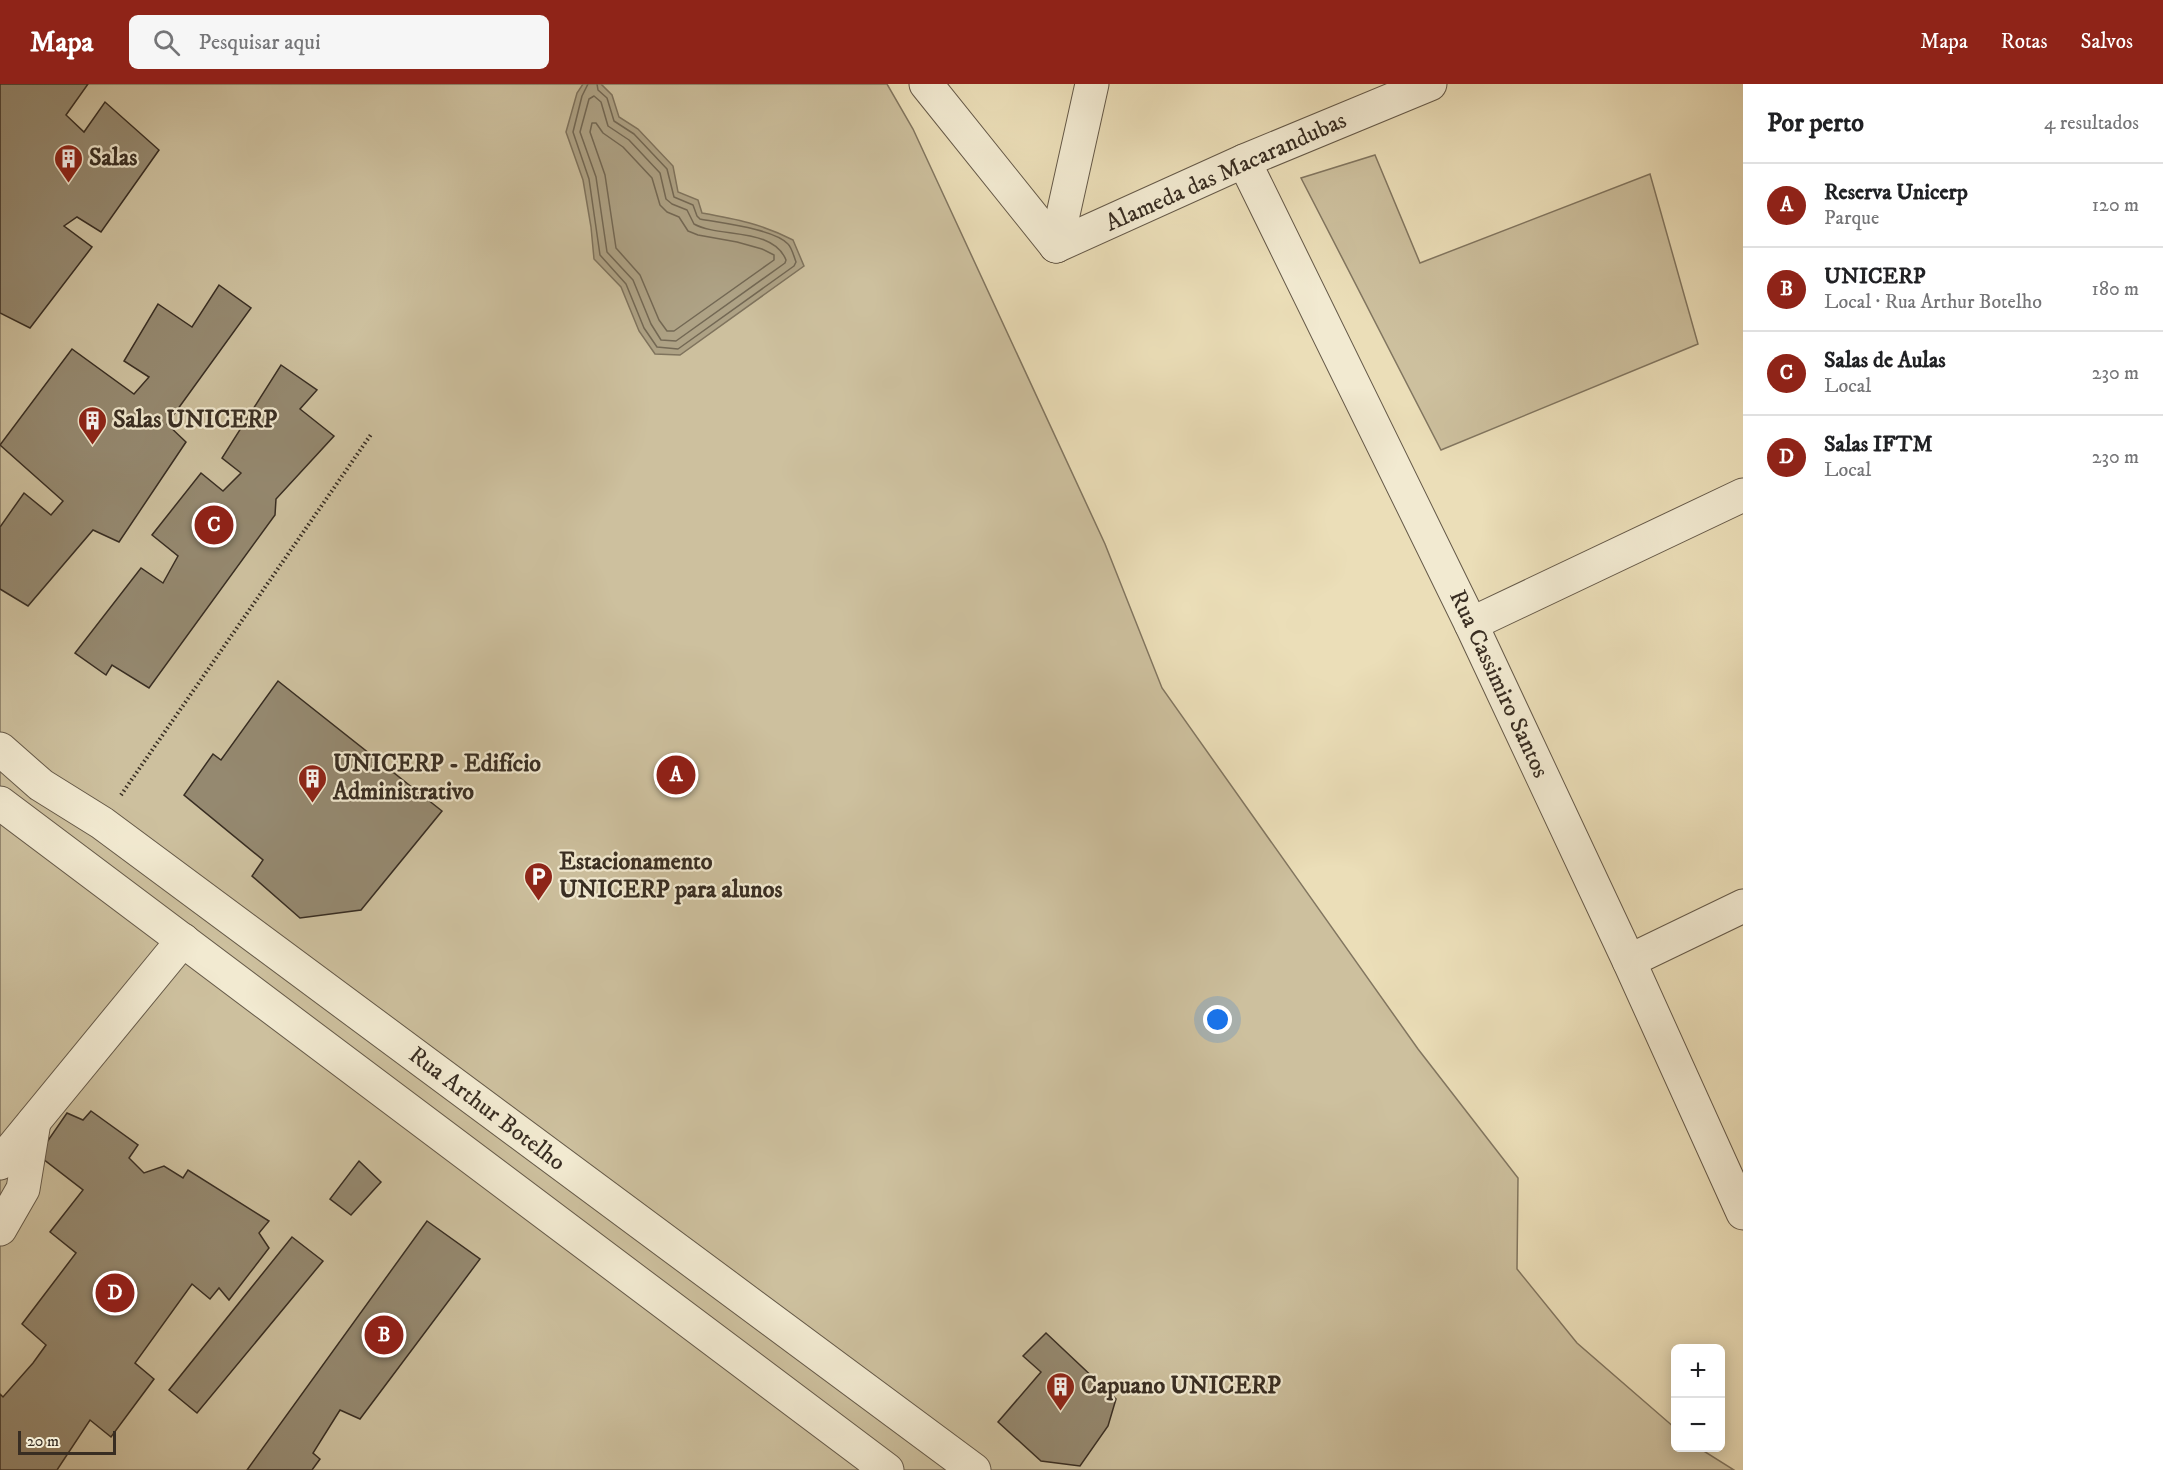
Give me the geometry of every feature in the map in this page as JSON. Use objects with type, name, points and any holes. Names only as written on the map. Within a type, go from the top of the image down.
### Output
[{"type":"street","points":[[926,84],[1056,246]]},
{"type":"street","points":[[1056,246],[1092,84]]},
{"type":"street","name":"Alameda das Macarandubas","points":[[1056,246],[1244,161],[1417,87]]},
{"type":"street","name":"Rua Cassimiro Santos","points":[[1244,161],[1471,624],[1629,961],[1743,1213]]},
{"type":"street","points":[[1471,624],[1743,495]]},
{"type":"street","name":"Rua Arthur Botelho","points":[[0,749],[41,784],[102,823],[974,1470]]},
{"type":"street","name":"Rua Arthur Botelho","points":[[0,803],[887,1470]]},
{"type":"street","points":[[1629,961],[1743,906]]},
{"type":"street","points":[[0,1163],[183,940]]},
{"type":"street","points":[[0,1229],[23,1189],[34,1120]]},
{"type":"path","points":[[102,823],[372,433]]},
{"type":"shaded area","points":[[0,84],[887,84],[913,129],[1105,544],[1162,688],[1418,1049],[1518,1178],[1517,1269],[1577,1343],[1671,1425],[1671,1452],[1705,1452],[1734,1470],[0,1470]]},
{"type":"shaded area","points":[[1375,155],[1420,263],[1650,174],[1698,344],[1441,450],[1301,178]]},
{"type":"water","points":[[583,84],[601,84],[612,95],[619,117],[638,129],[673,166],[678,192],[698,200],[702,213],[749,223],[793,240],[804,266],[680,355],[655,354],[639,331],[621,287],[594,259],[583,180],[566,132],[577,93]]},
{"type":"building","name":"Salas","points":[[0,84],[88,84],[66,115],[84,132],[105,102],[159,150],[101,232],[77,217],[64,226],[92,247],[30,328],[0,313]]},
{"type":"building","name":"Salas UNICERP","points":[[219,285],[251,308],[167,424],[186,442],[119,542],[93,530],[28,606],[0,589],[0,527],[24,493],[51,515],[63,501],[0,445],[72,349],[134,394],[149,377],[124,361],[158,304],[192,327]]},
{"type":"building","points":[[281,365],[317,390],[300,409],[334,436],[276,499],[275,515],[149,688],[112,665],[106,675],[75,653],[141,568],[163,583],[178,556],[152,535],[201,473],[223,491],[241,473],[222,458]]},
{"type":"building","name":"UNICERP - Edifício Administrativo","points":[[278,681],[442,811],[361,910],[300,918],[252,876],[263,860],[184,795],[213,754],[221,760]]},
{"type":"building","points":[[91,1111],[138,1145],[129,1158],[144,1173],[164,1166],[183,1178],[188,1170],[269,1221],[259,1233],[269,1248],[229,1300],[219,1288],[210,1299],[192,1284],[135,1363],[154,1379],[111,1437],[90,1420],[57,1470],[0,1470],[0,1394],[3,1397],[46,1345],[22,1324],[76,1253],[50,1232],[83,1190],[38,1155],[67,1113],[83,1120]]},
{"type":"building","points":[[359,1161],[381,1182],[351,1215],[330,1199]]},
{"type":"building","points":[[427,1221],[480,1259],[360,1419],[340,1410],[313,1453],[320,1459],[312,1470],[247,1470]]},
{"type":"building","points":[[292,1237],[323,1261],[197,1413],[169,1390]]},
{"type":"building","name":"Capuano UNICERP","points":[[1046,1333],[1116,1399],[1108,1426],[1080,1466],[1041,1461],[998,1422],[1041,1372],[1023,1356]]},
{"type":"place","name":"Salas","points":[[68,184]]},
{"type":"place","name":"Salas UNICERP","points":[[92,446]]},
{"type":"place","name":"Salas de Aulas","points":[[214,525]]},
{"type":"place","name":"Reserva Unicerp","points":[[676,775]]},
{"type":"place","name":"UNICERP - Edifício Administrativo","points":[[312,804]]},
{"type":"place","name":"Estacionamento UNICERP para alunos","points":[[538,902]]},
{"type":"place","name":"Salas IFTM","points":[[115,1293]]},
{"type":"place","name":"UNICERP","points":[[384,1335]]},
{"type":"place","name":"Capuano UNICERP","points":[[1060,1412]]}]
